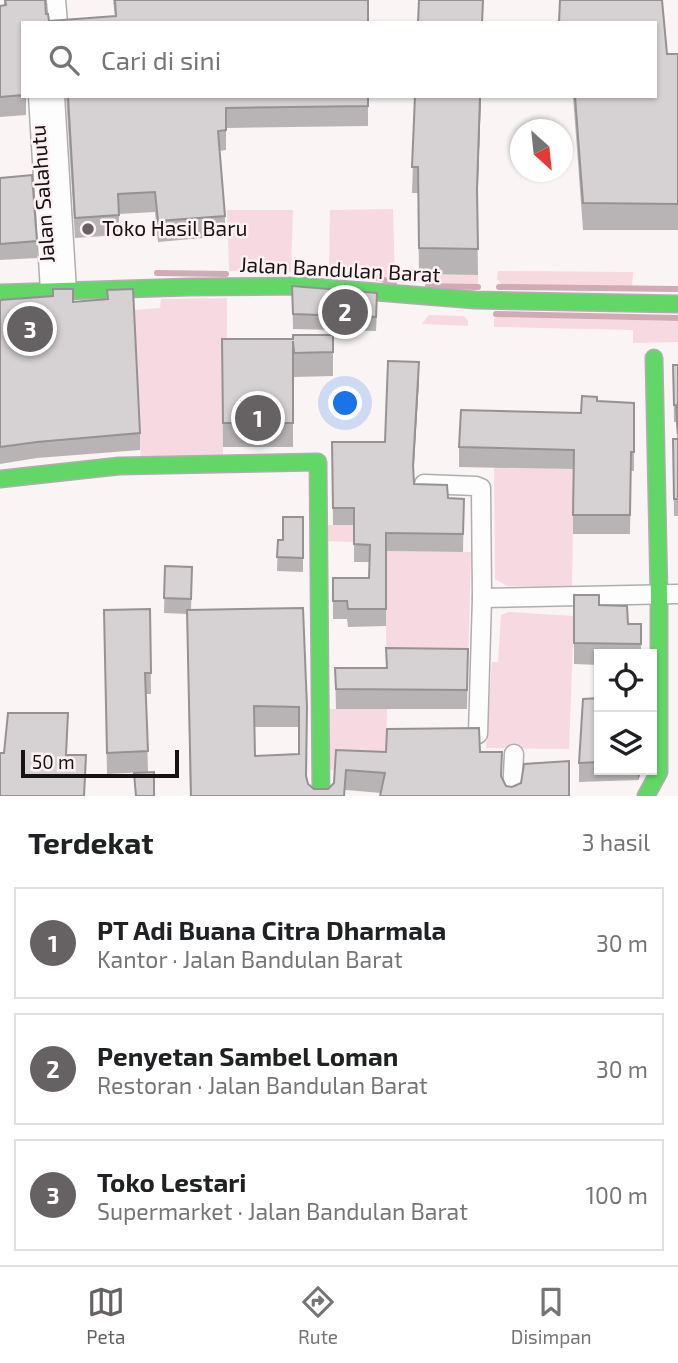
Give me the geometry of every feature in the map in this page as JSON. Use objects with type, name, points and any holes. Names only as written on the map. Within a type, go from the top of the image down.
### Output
[{"type":"street","points":[[56,0],[58,21]]},
{"type":"street","name":"Jalan Salahutu","points":[[38,98],[55,236]]},
{"type":"street","name":"Jalan Salahutu","points":[[55,98],[55,236],[58,291]]},
{"type":"street","name":"Jalan Bandulan Barat","points":[[0,293],[135,287],[303,286],[487,300],[678,304]]},
{"type":"street","points":[[646,796],[659,772],[659,595],[654,358]]},
{"type":"street","points":[[0,479],[161,464],[318,462],[321,796]]},
{"type":"street","points":[[424,484],[481,488],[482,598],[478,734]]},
{"type":"street","points":[[482,598],[678,594]]},
{"type":"street","points":[[512,796],[514,754]]},
{"type":"shaded area","points":[[393,209],[395,280],[371,274],[331,272],[330,210]]},
{"type":"shaded area","points":[[227,210],[293,210],[291,272],[229,271]]},
{"type":"shaded area","points":[[498,271],[633,272],[632,286],[502,285],[497,279]]},
{"type":"shaded area","points":[[419,274],[478,275],[478,284],[421,283],[418,281]]},
{"type":"shaded area","points":[[227,298],[227,339],[223,345],[223,459],[141,461],[133,310],[160,308],[161,299]]},
{"type":"shaded area","points":[[429,315],[464,316],[468,326],[422,324]]},
{"type":"shaded area","points":[[494,319],[678,321],[678,342],[633,343],[633,330],[494,327]]},
{"type":"shaded area","points":[[494,467],[574,469],[572,586],[507,586],[495,579]]},
{"type":"shaded area","points":[[322,525],[387,525],[387,543],[322,541]]},
{"type":"shaded area","points":[[386,551],[471,552],[468,668],[386,668]]},
{"type":"shaded area","points":[[509,612],[574,616],[569,749],[486,748],[492,662],[498,662],[501,615]]},
{"type":"shaded area","points":[[329,709],[387,709],[386,772],[328,770]]},
{"type":"building","points":[[5,0],[45,0],[49,21],[21,21],[21,95],[0,97],[0,6],[6,5]]},
{"type":"building","points":[[115,0],[368,0],[368,21],[49,21],[116,16]]},
{"type":"building","points":[[419,0],[483,0],[482,21],[418,21]]},
{"type":"building","points":[[560,0],[662,0],[667,54],[678,54],[678,204],[583,203],[575,98],[657,98],[657,21],[559,21]]},
{"type":"building","points":[[68,98],[368,98],[368,106],[226,108],[226,130],[218,131],[225,216],[158,221],[155,192],[118,194],[119,215],[75,218]]},
{"type":"building","points":[[415,98],[480,98],[478,249],[419,248],[418,167],[412,167]]},
{"type":"building","points":[[32,175],[37,241],[0,244],[0,178]]},
{"type":"building","points":[[292,286],[377,293],[376,317],[293,314]]},
{"type":"building","points":[[53,289],[73,289],[73,302],[108,299],[107,290],[133,289],[140,433],[0,447],[0,300],[53,296]]},
{"type":"building","points":[[293,335],[333,335],[333,352],[294,353],[293,341],[293,423],[223,423],[222,339],[293,339]]},
{"type":"building","points":[[388,361],[419,362],[414,484],[447,485],[448,498],[464,499],[463,534],[386,533],[386,609],[348,609],[347,601],[333,601],[333,578],[369,578],[370,545],[354,544],[354,508],[333,508],[332,442],[385,442]]},
{"type":"building","points":[[673,365],[678,365],[678,434],[674,405]]},
{"type":"building","points":[[582,396],[597,397],[597,401],[634,403],[630,515],[573,515],[574,450],[459,447],[461,410],[581,413]]},
{"type":"building","points":[[673,439],[678,439],[678,499],[674,499]]},
{"type":"building","points":[[283,517],[303,517],[303,558],[277,557],[278,540],[283,540]]},
{"type":"building","points":[[165,566],[192,567],[191,599],[164,598]]},
{"type":"building","points":[[574,595],[599,595],[599,605],[627,606],[628,624],[641,624],[641,644],[574,643]]},
{"type":"building","points":[[303,608],[307,707],[306,776],[308,784],[314,789],[328,789],[334,783],[336,750],[386,752],[387,729],[479,728],[480,752],[502,752],[501,776],[506,786],[512,787],[521,783],[524,764],[569,761],[569,796],[380,796],[385,773],[346,770],[344,796],[191,796],[187,610]],"holes":[[[254,706],[299,707],[299,754],[255,756]]]},
{"type":"building","points":[[150,609],[151,673],[145,673],[148,751],[107,753],[104,610]]},
{"type":"building","points":[[386,648],[468,649],[467,690],[336,689],[335,668],[387,668]]},
{"type":"building","points":[[594,698],[594,762],[579,763],[583,699]]},
{"type":"building","points":[[8,713],[68,713],[66,755],[86,755],[84,796],[0,796],[0,753],[4,753]]},
{"type":"building","points":[[154,772],[154,796],[136,796],[134,773]]},
{"type":"waterway","points":[[157,273],[226,274]]},
{"type":"waterway","points":[[330,274],[371,276],[394,283]]},
{"type":"waterway","points":[[428,286],[478,287]]},
{"type":"waterway","points":[[499,287],[678,289]]},
{"type":"waterway","points":[[496,314],[678,318]]},
{"type":"traffic: fast","points":[[0,293],[302,286],[475,300],[678,304]]},
{"type":"traffic: fast","points":[[646,796],[659,772],[659,595],[654,358]]},
{"type":"traffic: fast","points":[[0,479],[119,466],[318,462],[321,796]]},
{"type":"place","name":"Toko Hasil Baru","points":[[88,229]]},
{"type":"place","name":"Penyetan Sambel Loman","points":[[345,312]]},
{"type":"place","name":"Toko Lestari","points":[[30,329]]},
{"type":"place","name":"PT Adi Buana Citra Dharmala","points":[[258,418]]}]
